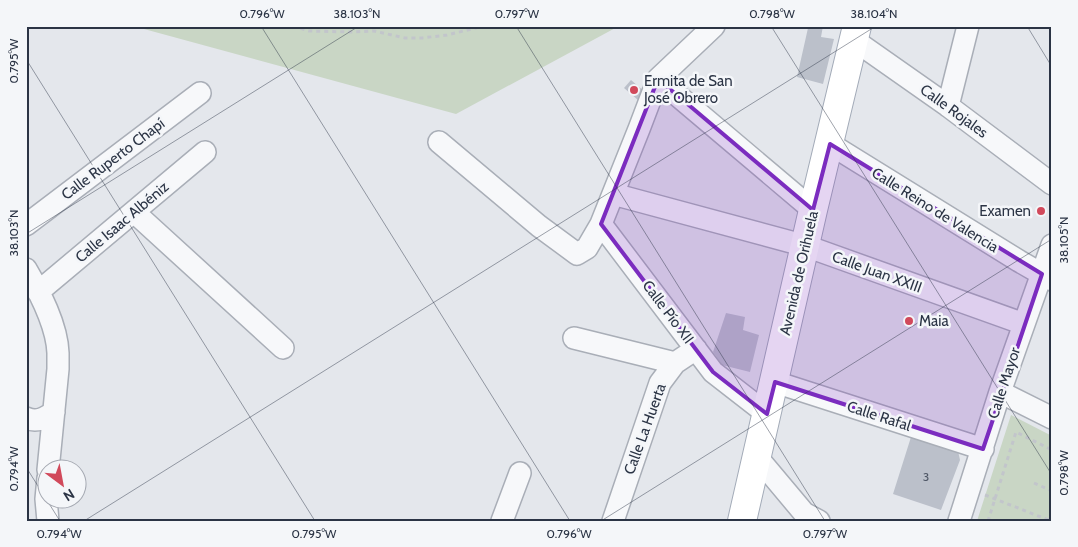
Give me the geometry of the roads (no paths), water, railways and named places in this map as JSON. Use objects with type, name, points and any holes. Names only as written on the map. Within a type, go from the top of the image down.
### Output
[{"type":"main road","name":"Avenida de Orihuela","points":[[742,521],[855,33]]},
{"type":"street","points":[[439,142],[539,226],[577,254],[587,248],[601,224],[658,79],[714,26]]},
{"type":"street","points":[[948,106],[968,26]]},
{"type":"street","name":"Calle Rojales","points":[[855,33],[1052,184]]},
{"type":"street","points":[[658,79],[813,210]]},
{"type":"street","name":"Calle Ruperto Chapí","points":[[26,225],[200,93]]},
{"type":"street","name":"Calle Reino de Valencia","points":[[830,144],[1047,277]]},
{"type":"street","name":"Calle Isaac Albéniz","points":[[38,292],[205,152]]},
{"type":"street","name":"Calle Juan XXIII","points":[[613,194],[806,246],[1024,324]]},
{"type":"street","points":[[134,212],[283,348]]},
{"type":"street","name":"Calle Pío XII","points":[[601,224],[713,372],[767,414]]},
{"type":"street","name":"Calle Mayor","points":[[960,521],[1000,392],[1024,324],[1047,277],[1052,245]]},
{"type":"street","points":[[26,269],[51,322],[58,352],[49,460]]},
{"type":"street","points":[[574,338],[675,363]]},
{"type":"street","name":"Calle La Huerta","points":[[612,521],[660,383],[675,363],[696,349]]},
{"type":"street","name":"Calle Rafal","points":[[774,382],[983,450]]},
{"type":"street","points":[[1000,392],[1052,418]]},
{"type":"street","points":[[26,418],[36,421],[54,412]]},
{"type":"street","points":[[26,433],[35,432],[50,442]]},
{"type":"street","points":[[757,457],[809,518]]},
{"type":"street","points":[[502,521],[520,472]]},
{"type":"place","name":"Ermita de San José Obrero","points":[[634,90]]},
{"type":"place","name":"Examen","points":[[1041,211]]},
{"type":"place","name":"Maia","points":[[909,321]]}]
